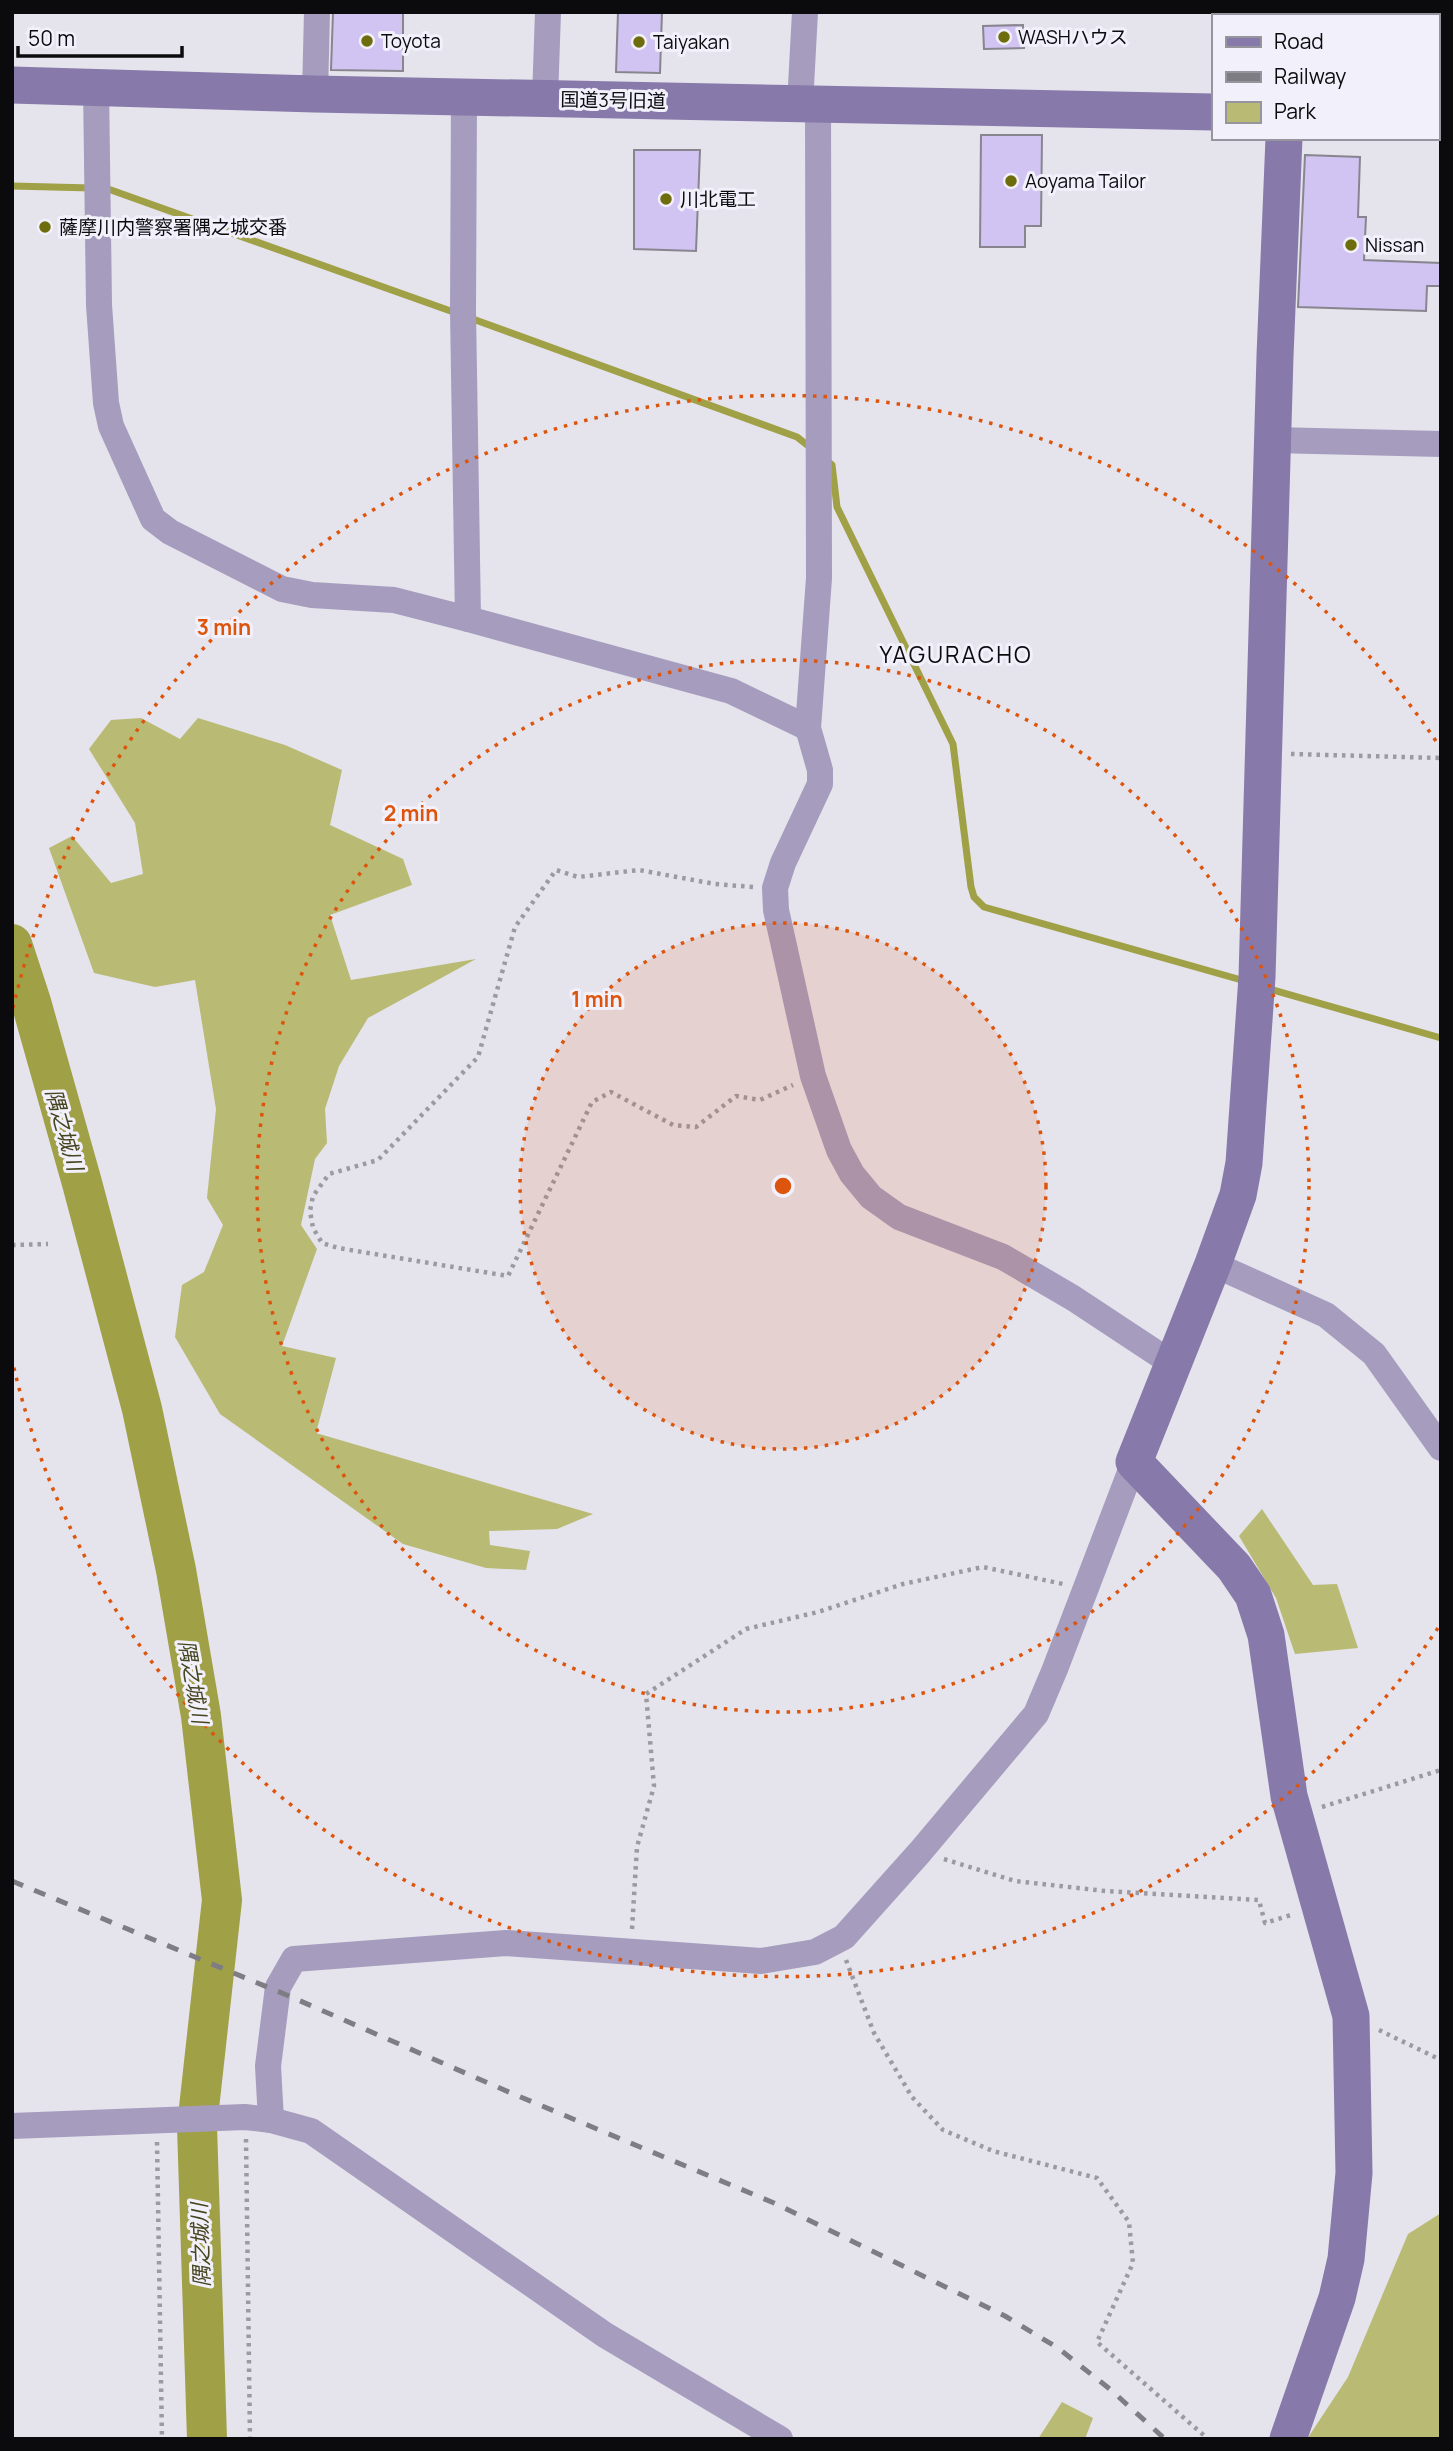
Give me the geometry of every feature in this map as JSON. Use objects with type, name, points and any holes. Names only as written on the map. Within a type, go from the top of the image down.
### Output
[{"type":"street","points":[[315,94],[317,12]]},
{"type":"street","points":[[545,99],[548,12]]},
{"type":"street","points":[[805,12],[819,578],[808,728],[820,770],[820,784],[783,863],[775,888],[776,910],[813,1076],[839,1150],[852,1174],[871,1198],[899,1217],[1003,1257],[1073,1298],[1173,1364]]},
{"type":"street","name":"国道3号旧道","points":[[12,85],[315,94],[1212,112]]},
{"type":"street","points":[[96,86],[99,305],[106,403],[111,426],[153,519],[170,532],[282,589],[312,595],[394,600],[468,619],[731,691],[808,728]]},
{"type":"street","points":[[464,97],[463,315],[468,619]]},
{"type":"street","points":[[258,2118],[278,1987],[294,1959],[506,1943],[761,1961],[815,1952],[844,1937],[920,1852],[1036,1714],[1213,1264],[1238,1195],[1244,1163],[1257,985],[1262,754],[1284,140]]},
{"type":"street","points":[[1273,440],[1441,444]]},
{"type":"street","points":[[1213,1264],[1326,1315],[1374,1354],[1441,1448]]},
{"type":"street","points":[[1134,1462],[1234,1567],[1253,1595],[1266,1635],[1289,1796],[1351,2016],[1354,2173],[1346,2259],[1337,2298],[1288,2439]]},
{"type":"street","points":[[12,2126],[258,2118],[311,2131],[606,2335],[780,2439]]},
{"type":"path","points":[[1262,754],[1441,758]]},
{"type":"path","points":[[775,888],[715,884],[639,870],[578,877],[556,870],[515,927],[478,1057],[378,1160],[329,1174],[313,1196],[310,1211],[313,1228],[323,1243],[338,1248],[508,1276],[592,1102],[611,1092],[673,1125],[696,1127],[736,1096],[760,1100],[813,1076]]},
{"type":"path","points":[[12,1245],[48,1244]]},
{"type":"path","points":[[631,1951],[637,1847],[654,1786],[646,1694],[746,1629],[818,1612],[903,1584],[983,1567],[1085,1589]]},
{"type":"path","points":[[1294,1816],[1441,1770]]},
{"type":"path","points":[[920,1852],[1015,1881],[1105,1891],[1259,1900],[1265,1923],[1320,1906]]},
{"type":"path","points":[[838,1940],[874,2033],[912,2097],[943,2130],[993,2151],[1097,2178],[1129,2222],[1133,2263],[1097,2342],[1208,2439]]},
{"type":"path","points":[[1351,2016],[1441,2060]]},
{"type":"path","points":[[250,2439],[258,2118]]},
{"type":"path","points":[[157,2122],[162,2439]]},
{"type":"green space","points":[[141,718],[180,739],[198,718],[285,745],[342,770],[330,825],[403,859],[412,885],[330,915],[351,980],[476,959],[368,1018],[339,1066],[325,1109],[327,1143],[315,1159],[301,1225],[317,1249],[282,1346],[336,1358],[316,1433],[593,1514],[557,1529],[489,1531],[490,1545],[530,1551],[526,1570],[486,1568],[403,1544],[220,1414],[175,1337],[182,1285],[204,1272],[223,1225],[207,1198],[216,1109],[195,980],[155,987],[94,973],[49,848],[72,836],[111,883],[143,874],[135,823],[89,749],[111,720]]},
{"type":"green space","points":[[1262,1509],[1313,1585],[1337,1584],[1358,1648],[1295,1654],[1276,1598],[1239,1536]]},
{"type":"green space","points":[[1441,2213],[1441,2439],[1307,2439],[1348,2377],[1408,2234]]},
{"type":"green space","points":[[1062,2402],[1093,2418],[1085,2439],[1038,2439]]},
{"type":"building","name":"Toyota","points":[[333,12],[403,12],[403,71],[331,70]]},
{"type":"building","name":"Taiyakan","points":[[618,12],[662,12],[660,73],[616,72]]},
{"type":"building","name":"WASHハウス","points":[[1023,25],[1024,48],[984,49],[983,26]]},
{"type":"building","name":"Aoyama Tailor","points":[[981,135],[1042,135],[1041,226],[1025,226],[1025,247],[980,247]]},
{"type":"building","name":"川北電工","points":[[634,150],[700,150],[696,251],[634,249]]},
{"type":"building","name":"Nissan","points":[[1305,155],[1360,157],[1358,217],[1366,217],[1364,260],[1441,263],[1441,286],[1427,286],[1426,311],[1298,307]]},
{"type":"waterway","points":[[12,186],[92,188]]},
{"type":"waterway","points":[[104,189],[459,314]]},
{"type":"waterway","points":[[470,318],[797,437],[811,448]]},
{"type":"waterway","points":[[826,460],[832,465],[837,507],[953,744],[974,897],[984,907],[1245,981]]},
{"type":"waterway","name":"隅之城川","points":[[12,944],[82,1183],[142,1409],[176,1570],[201,1716],[222,1900],[197,2126],[207,2439]]},
{"type":"waterway","points":[[1266,988],[1441,1038]]},
{"type":"railway","points":[[12,1881],[774,2203],[1005,2316],[1058,2348],[1111,2390],[1165,2439]]},
{"type":"place","name":"WASHハウス","points":[[1004,37]]},
{"type":"place","name":"Toyota","points":[[367,41]]},
{"type":"place","name":"Taiyakan","points":[[639,42]]},
{"type":"place","name":"Aoyama Tailor","points":[[1011,181]]},
{"type":"place","name":"川北電工","points":[[666,199]]},
{"type":"place","name":"薩摩川内警察署隅之城交番","points":[[45,227]]},
{"type":"place","name":"Nissan","points":[[1351,245]]},
{"type":"district","name":"YAGURACHO","points":[[956,655]]}]
